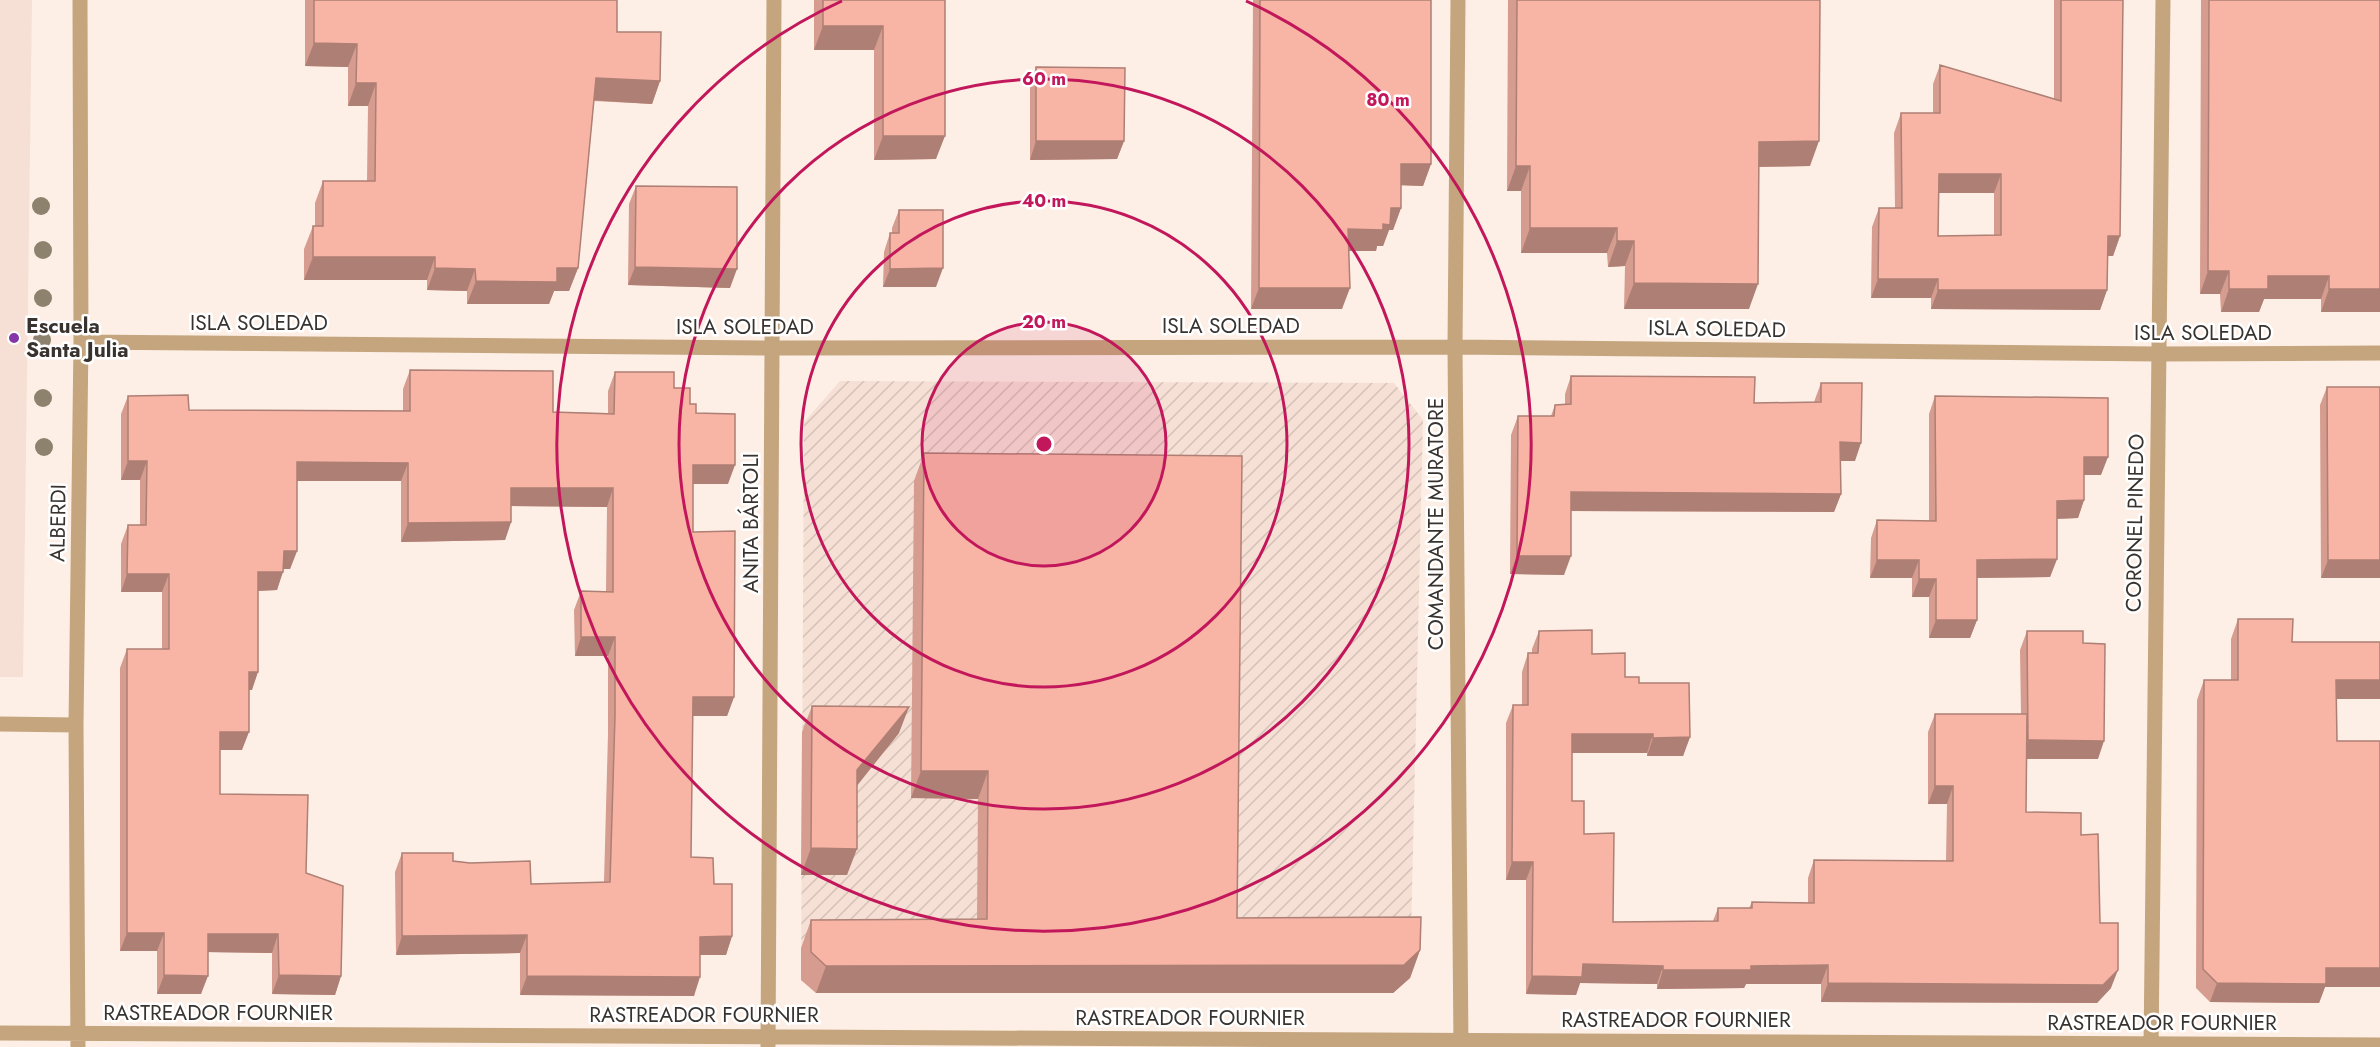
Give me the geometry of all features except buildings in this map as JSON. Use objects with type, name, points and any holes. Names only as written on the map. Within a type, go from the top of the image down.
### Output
[{"type":"street","name":"ALBERDI","points":[[78,1040],[76,725],[81,342],[80,0]]},
{"type":"street","name":"ANITA BÁRTOLI","points":[[768,1042],[774,348],[774,0]]},
{"type":"street","name":"COMANDANTE MURATORE","points":[[1458,0],[1455,347],[1461,1043]]},
{"type":"street","name":"CORONEL PINEDO","points":[[2151,1046],[2163,0]]},
{"type":"street","name":"ISLA SOLEDAD","points":[[81,342],[774,348],[1455,347],[2158,354],[2380,353]]},
{"type":"street","points":[[0,724],[76,725]]},
{"type":"street","name":"RASTREADOR FOURNIER","points":[[0,1033],[78,1040],[2380,1045]]},
{"type":"shaded area","name":"Escuela Santa Julia","points":[[0,0],[32,0],[23,677],[0,677]]},
{"type":"shaded area","points":[[840,381],[1394,383],[1423,420],[1410,978],[1393,993],[816,993],[801,980],[804,422]]},
{"type":"place","name":"Escuela Santa Julia","points":[[14,338]]}]
